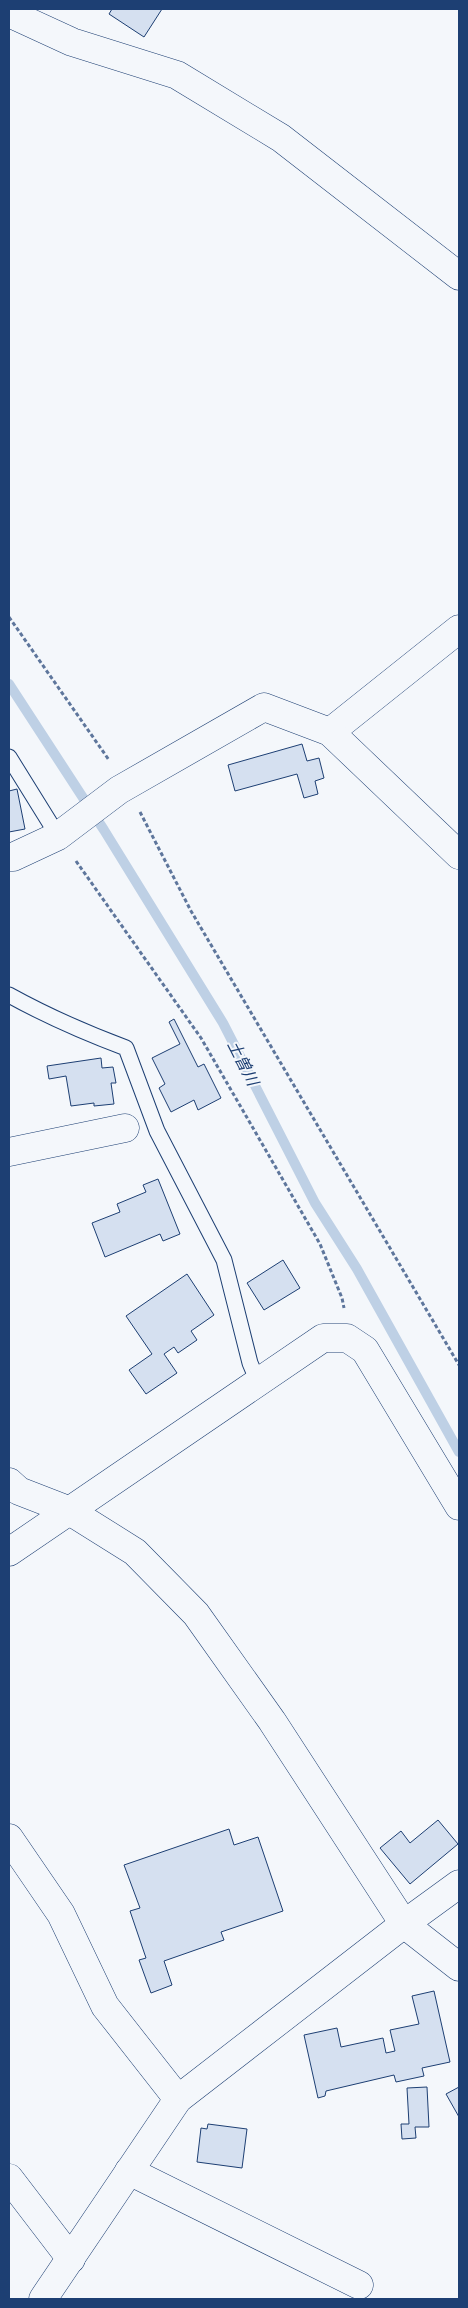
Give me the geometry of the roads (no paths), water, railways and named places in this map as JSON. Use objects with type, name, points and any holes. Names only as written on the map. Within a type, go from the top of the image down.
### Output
[{"type":"street","points":[[9,13],[72,42],[177,75],[281,138],[459,276]]},
{"type":"street","points":[[330,732],[459,629]]},
{"type":"street","points":[[9,857],[13,857],[63,832],[123,788],[264,707],[330,732],[459,854]]},
{"type":"street","points":[[9,1152],[125,1128]]},
{"type":"street","points":[[9,1552],[323,1338],[347,1338],[365,1350],[459,1506]]},
{"type":"street","points":[[9,1482],[19,1491],[68,1510],[135,1552],[196,1614],[272,1721],[404,1924],[459,1967]]},
{"type":"street","points":[[9,1838],[61,1914],[105,2006],[178,2099]]},
{"type":"street","points":[[43,2299],[178,2099],[404,1924],[459,1884]]},
{"type":"street","points":[[129,2171],[359,2285]]},
{"type":"street","points":[[9,2178],[71,2259]]},
{"type":"lane","points":[[9,757],[63,832]]},
{"type":"lane","points":[[9,995],[85,1033],[126,1048],[157,1131],[224,1260],[250,1364],[258,1382]]},
{"type":"waterway","name":"土曽川","points":[[9,684],[104,830],[223,1023],[315,1203],[357,1269],[459,1452]]}]
